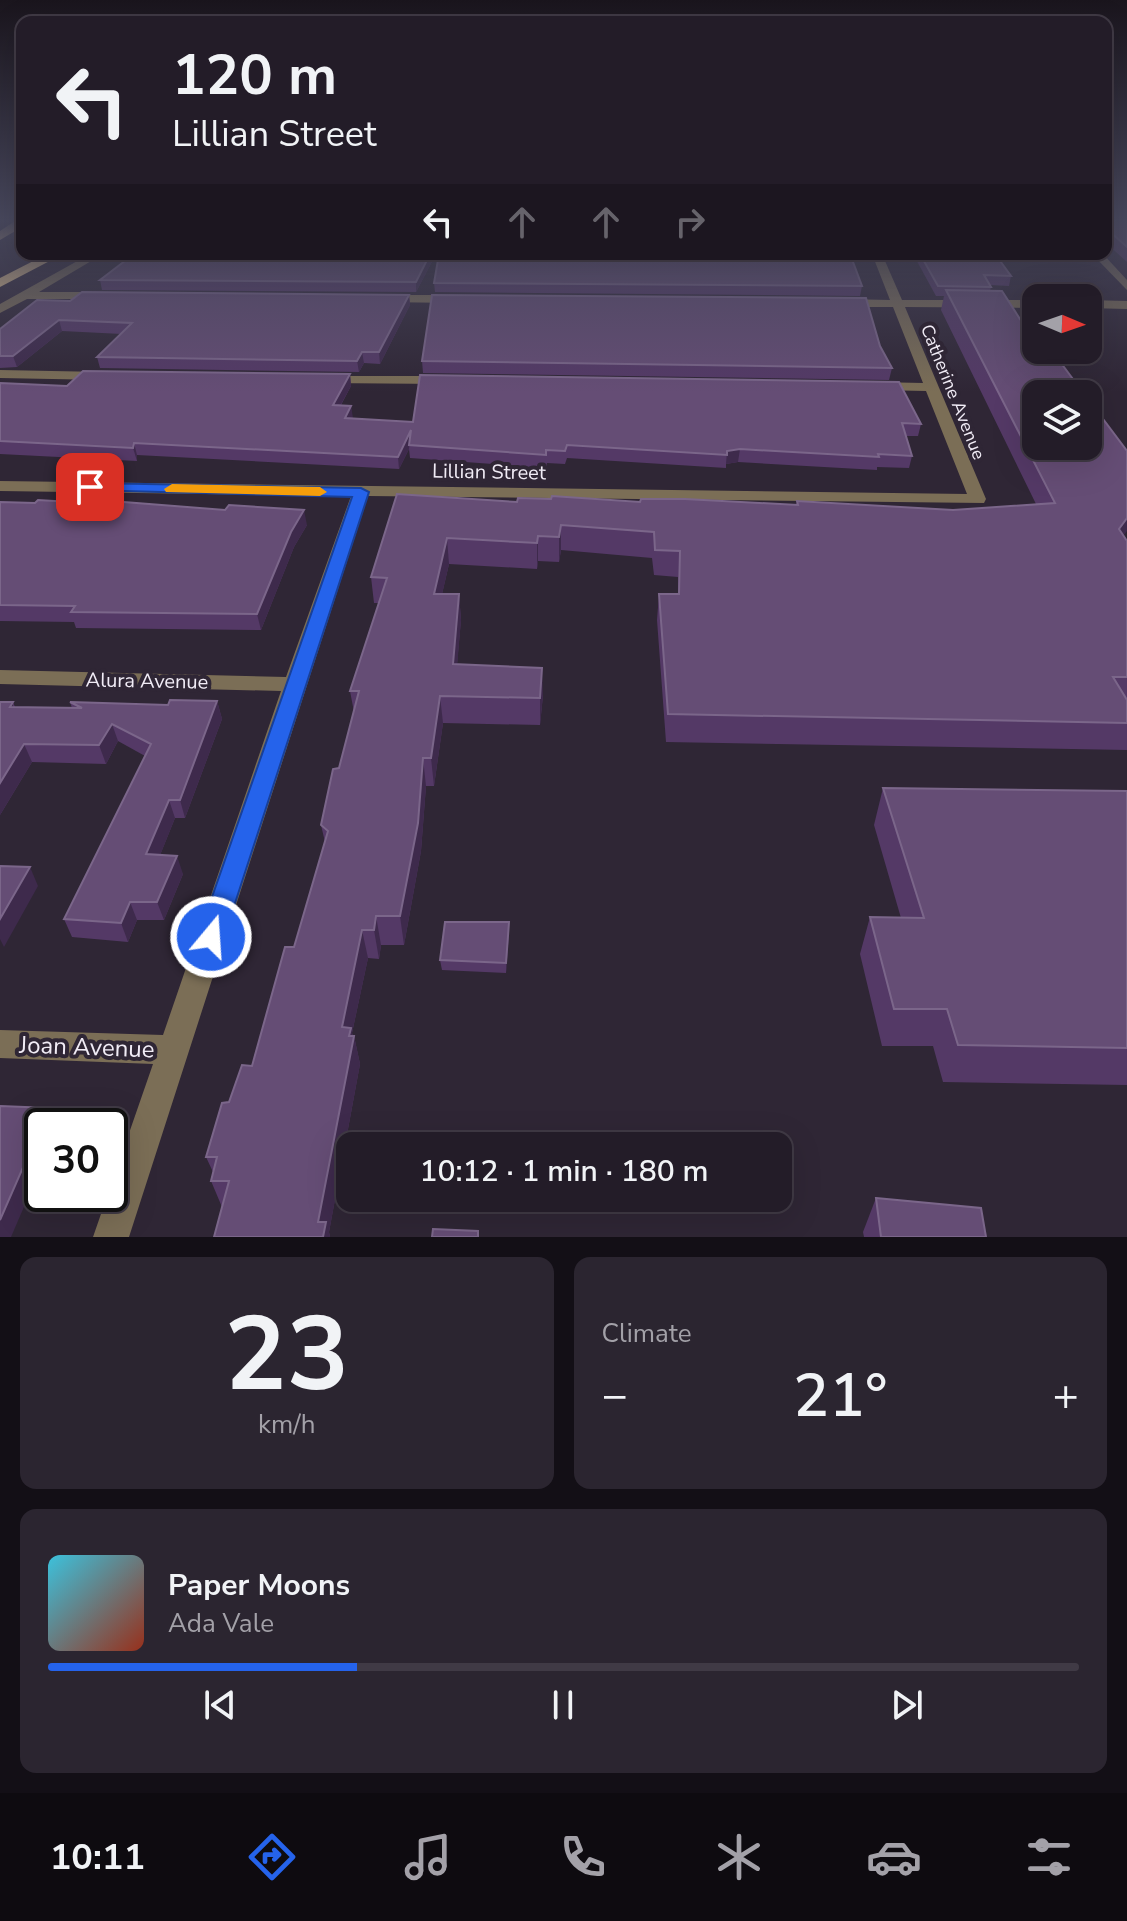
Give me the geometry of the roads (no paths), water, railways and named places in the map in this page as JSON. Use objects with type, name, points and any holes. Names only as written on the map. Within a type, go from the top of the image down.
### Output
[{"type":"street","points":[[0,309],[56,277]]},
{"type":"street","name":"Catherine Avenue","points":[[887,277],[978,499]]},
{"type":"street","points":[[23,295],[118,296]]},
{"type":"street","points":[[373,299],[468,300]]},
{"type":"street","points":[[834,303],[1022,304]]},
{"type":"street","points":[[1102,304],[1127,305]]},
{"type":"street","points":[[0,374],[126,376]]},
{"type":"street","points":[[315,379],[457,381]]},
{"type":"street","points":[[867,386],[930,387]]},
{"type":"street","name":"Lillian Street","points":[[0,486],[978,499]]},
{"type":"street","points":[[111,1237],[294,684],[361,492]]},
{"type":"street","name":"Alura Avenue","points":[[0,677],[294,684]]},
{"type":"street","name":"Joan Avenue","points":[[0,1044],[175,1050]]}]
